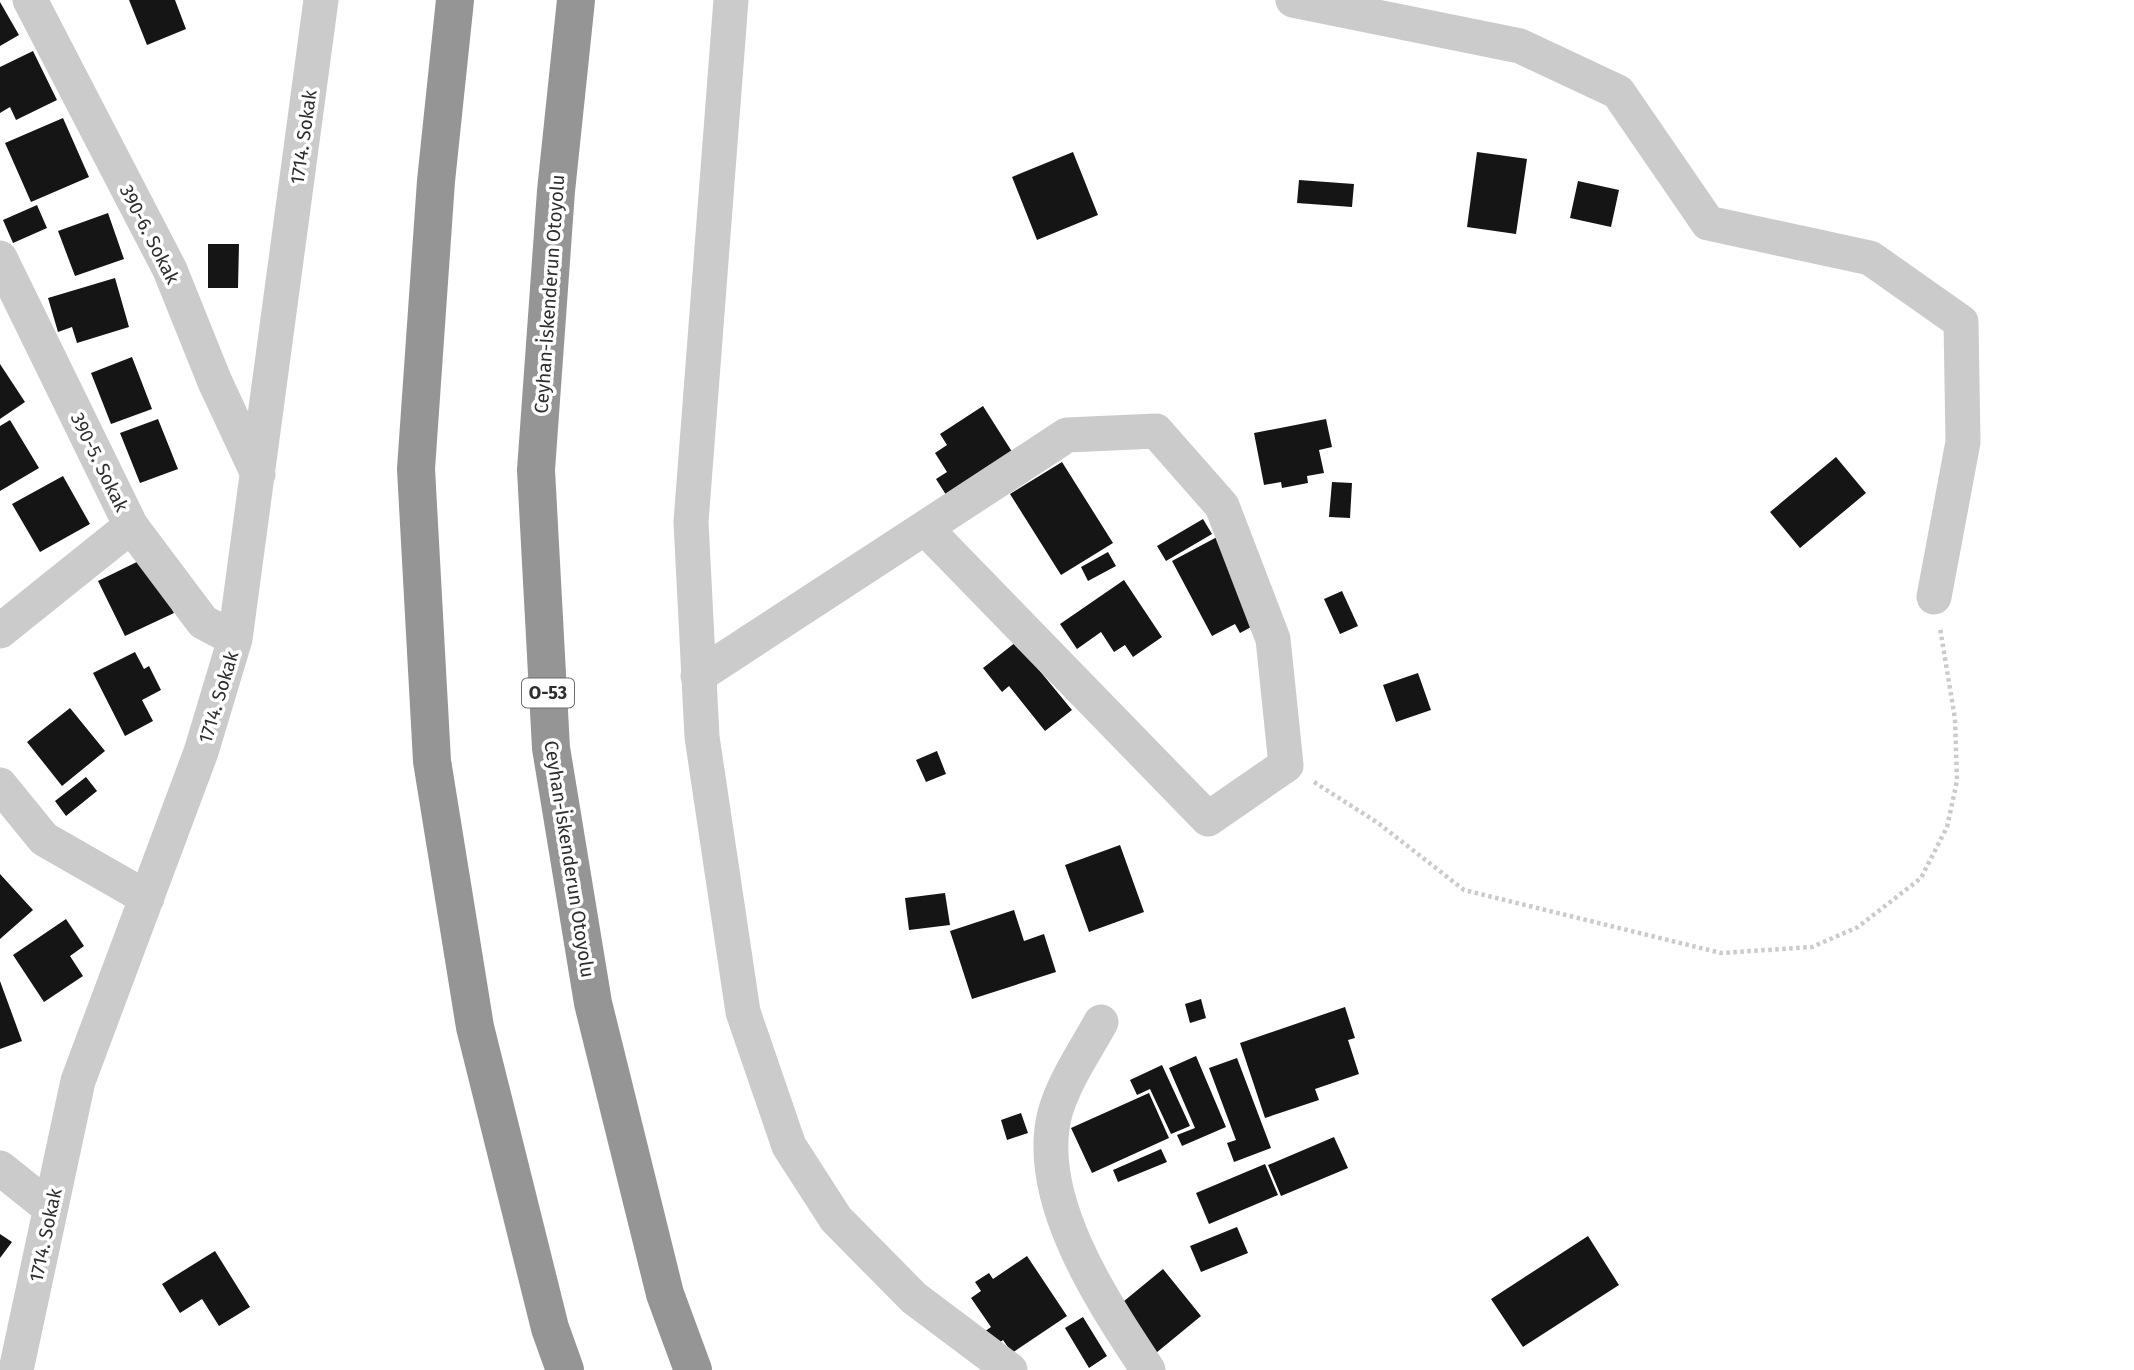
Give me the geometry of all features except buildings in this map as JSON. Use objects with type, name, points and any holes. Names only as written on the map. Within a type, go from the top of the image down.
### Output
[{"type":"highway","points":[[455,0],[436,181],[416,469],[432,761],[475,1027],[550,1328],[565,1370]]},
{"type":"highway","name":"Ceyhan-İskenderun Otoyolu","points":[[576,0],[556,191],[536,470],[551,748],[593,1003],[665,1294],[693,1370]]},
{"type":"street","name":"390-6. Sokak","points":[[30,0],[170,270],[215,382],[258,474]]},
{"type":"street","name":"1714. Sokak","points":[[16,1370],[78,1081],[201,752],[235,639],[321,0]]},
{"type":"street","points":[[731,0],[691,522],[702,737],[743,1013],[789,1146],[836,1219],[914,1298],[1010,1370]]},
{"type":"street","points":[[1293,0],[1520,47],[1618,92],[1708,223],[1870,258],[1961,322],[1964,442],[1934,597]]},
{"type":"street","name":"390-5. Sokak","points":[[0,258],[131,526],[203,622],[235,639]]},
{"type":"street","points":[[698,676],[1067,435],[1156,431],[1222,506],[1227,518],[1273,639],[1286,765],[1208,819],[925,528]]},
{"type":"street","points":[[0,631],[131,526]]},
{"type":"street","points":[[0,785],[44,839],[147,898]]},
{"type":"street","points":[[1101,1022],[1062,1093],[1055,1115],[1051,1138],[1053,1179],[1087,1267],[1115,1320],[1147,1370]]},
{"type":"street","points":[[0,1168],[50,1208]]},
{"type":"path","points":[[1286,765],[1378,823],[1464,890],[1721,953],[1812,947],[1858,927],[1922,878],[1948,827],[1957,781],[1955,719],[1934,597]]}]
